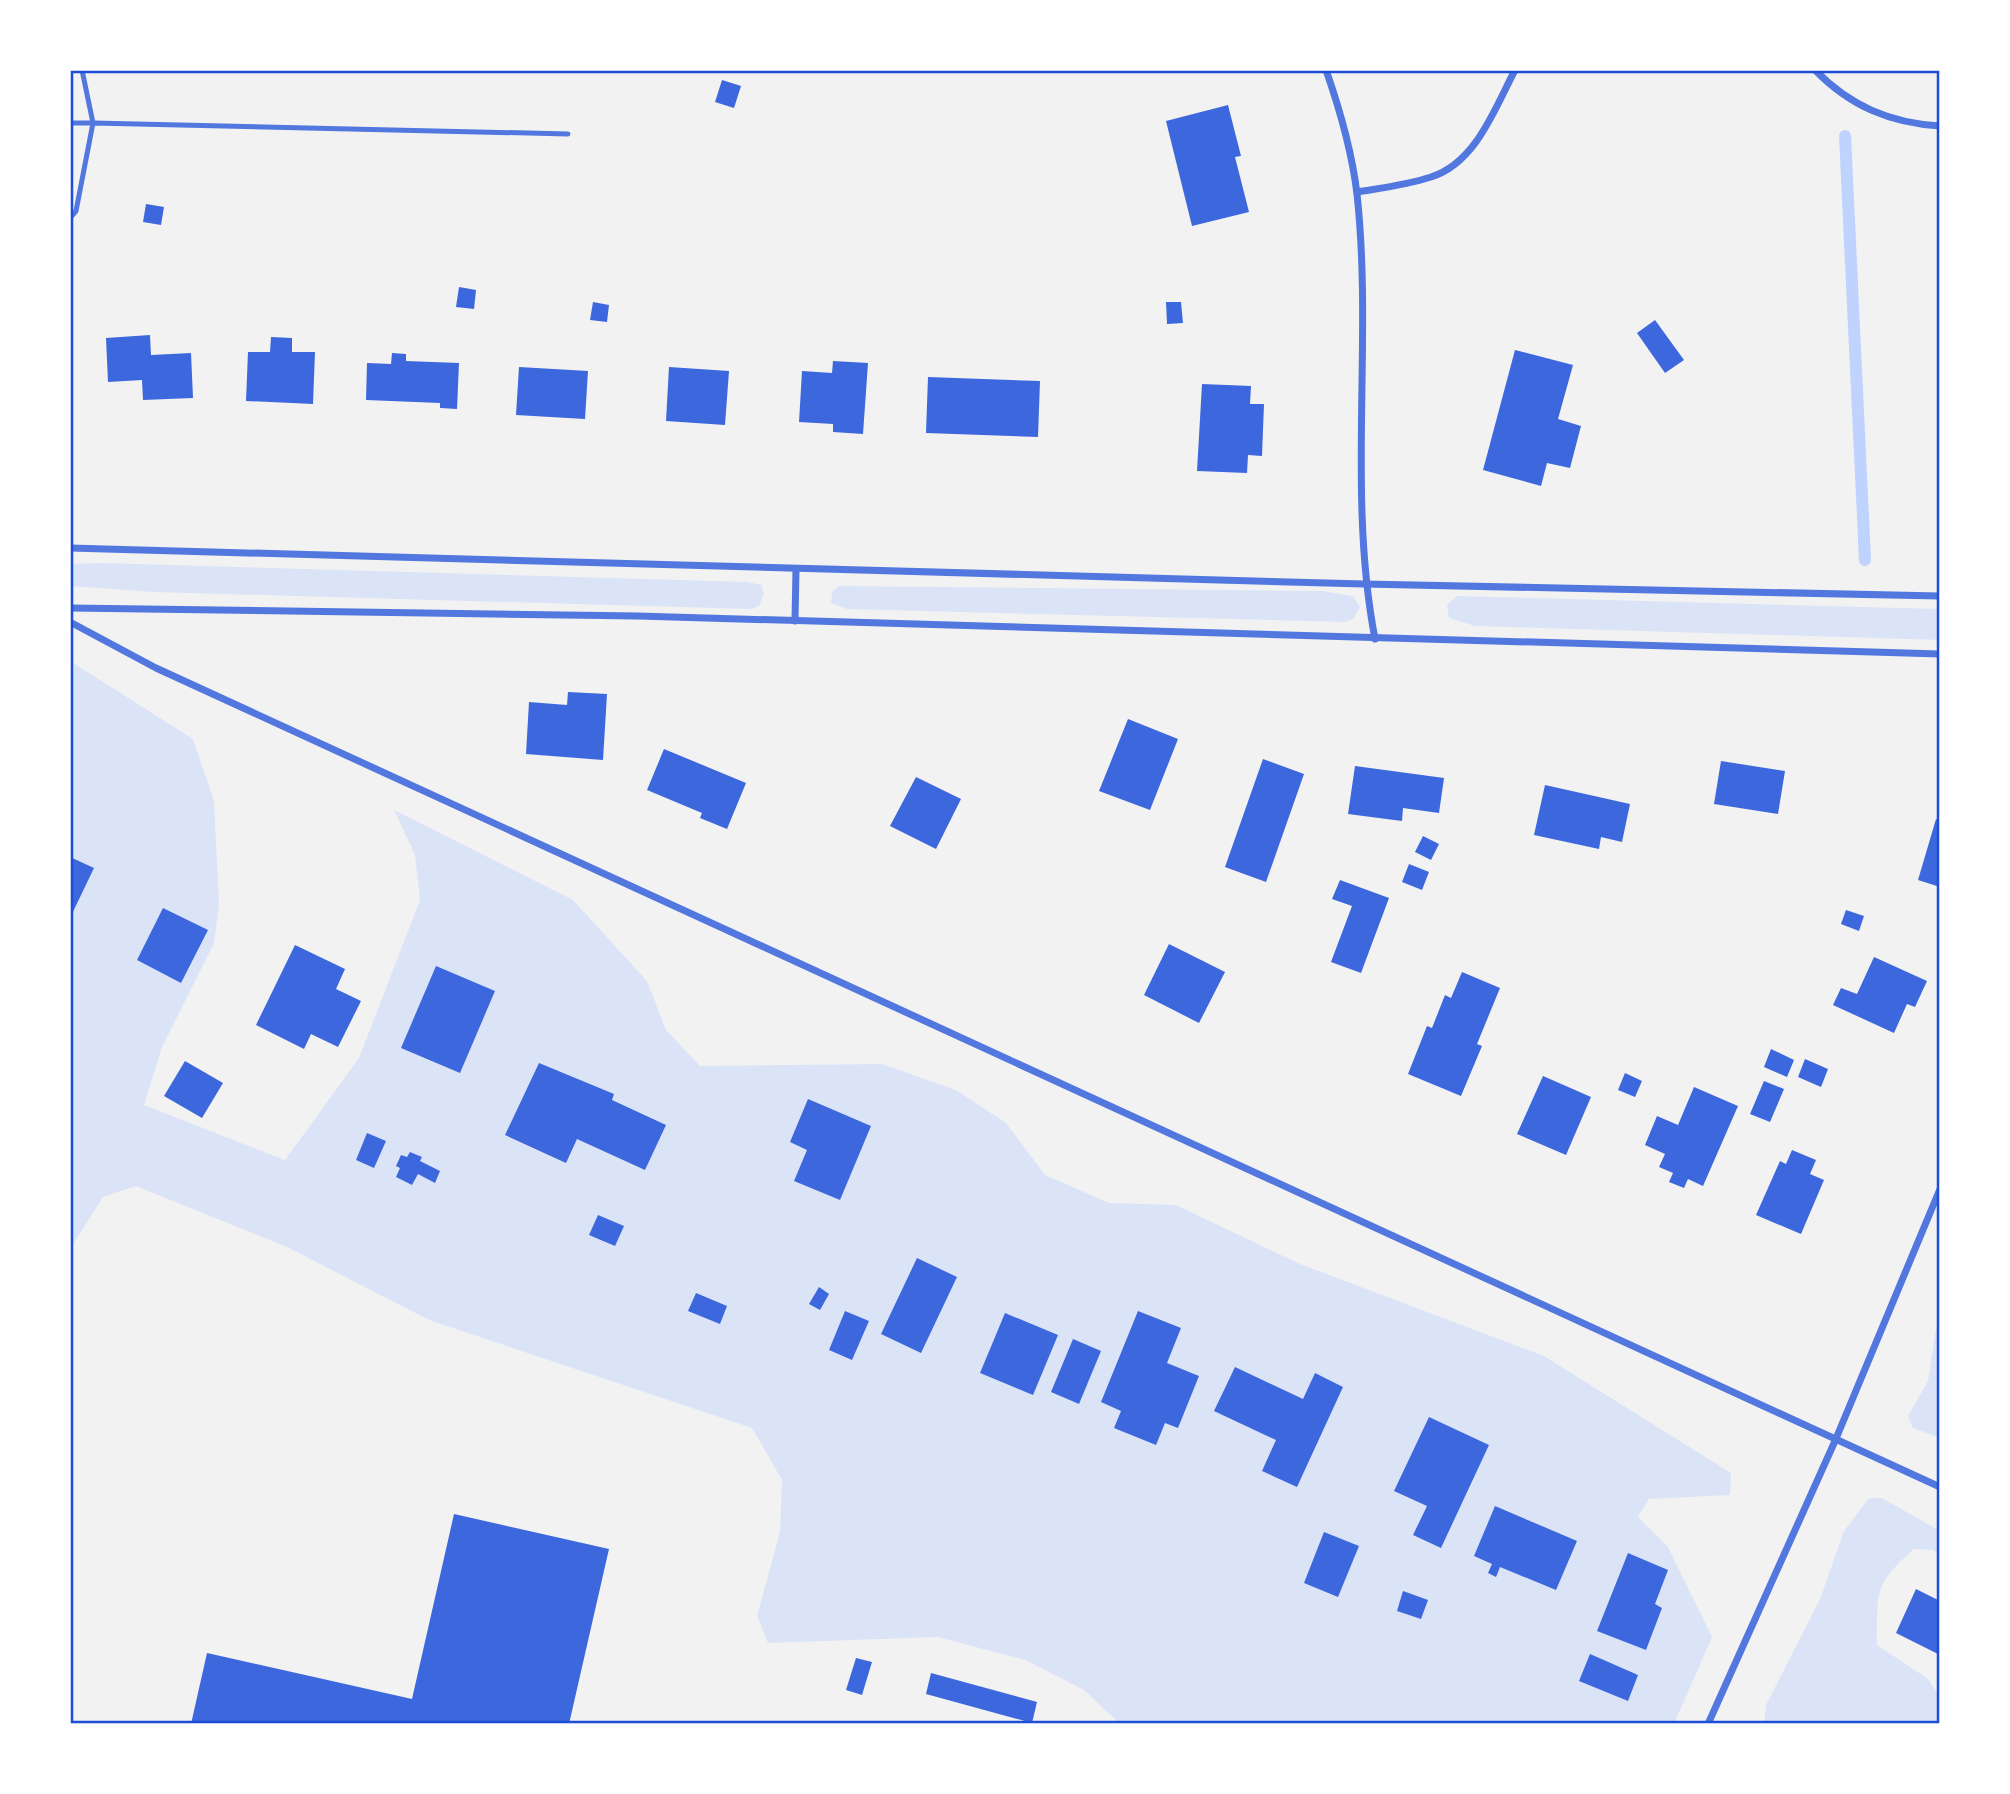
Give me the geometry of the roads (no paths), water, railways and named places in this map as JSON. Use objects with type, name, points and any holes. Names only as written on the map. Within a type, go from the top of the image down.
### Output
[{"type":"street","points":[[1326,70],[1346,136],[1357,192],[1361,258],[1364,584],[1375,639]]},
{"type":"street","points":[[1357,192],[1433,177],[1448,170],[1474,144],[1515,70]]},
{"type":"street","points":[[1815,70],[1844,96],[1865,109],[1900,121],[1940,126]]},
{"type":"street","points":[[70,548],[1364,584],[1940,596]]},
{"type":"street","points":[[795,621],[796,569]]},
{"type":"street","points":[[70,608],[795,621],[1940,653]]},
{"type":"street","points":[[70,622],[168,673],[1940,1487]]},
{"type":"street","points":[[1708,1724],[1835,1441],[1940,1189]]},
{"type":"lane","points":[[70,218],[76,211],[93,123],[82,70]]},
{"type":"lane","points":[[70,123],[568,134]]},
{"type":"waterway","points":[[1845,136],[1865,560]]}]
